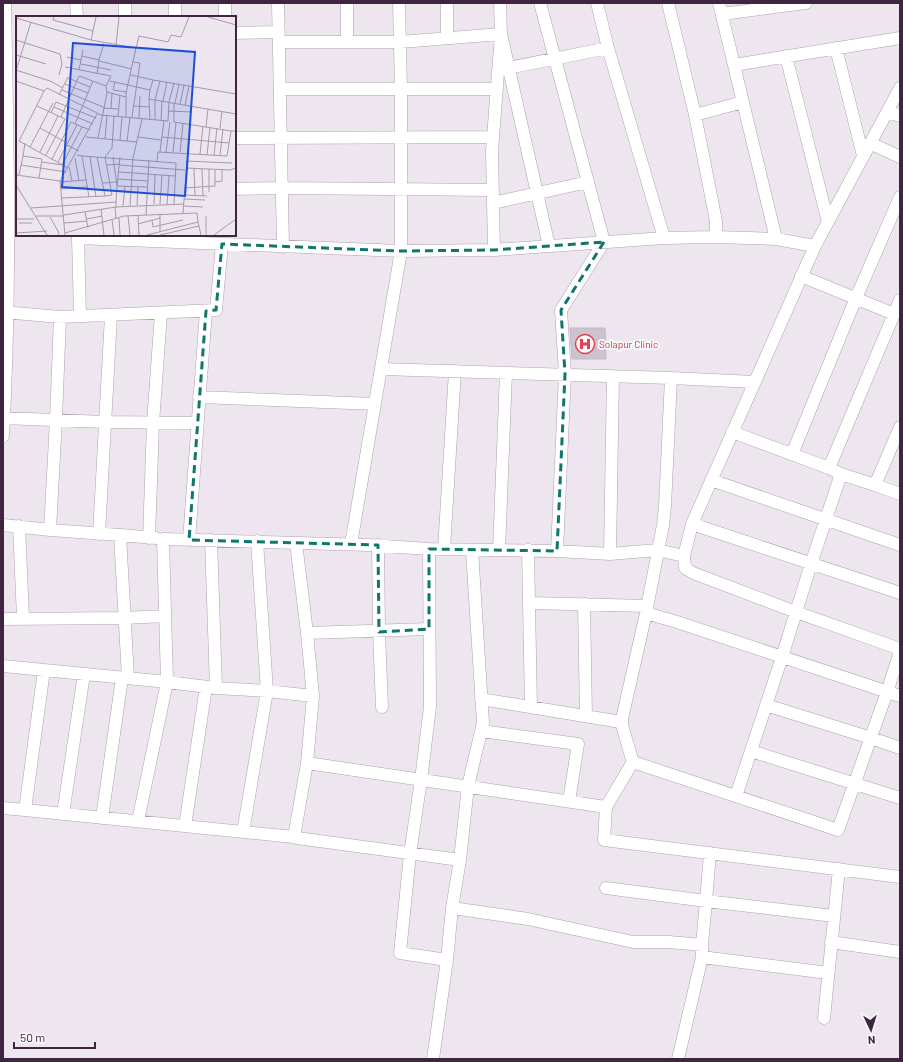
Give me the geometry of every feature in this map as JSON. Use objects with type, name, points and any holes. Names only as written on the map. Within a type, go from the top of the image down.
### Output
[{"type":"street","points":[[76,3],[77,16]]},
{"type":"street","points":[[125,3],[125,16]]},
{"type":"street","points":[[175,3],[175,16]]},
{"type":"street","points":[[225,3],[225,16]]},
{"type":"street","points":[[278,3],[283,247]]},
{"type":"street","points":[[347,3],[347,42]]},
{"type":"street","points":[[351,544],[401,251],[402,89],[400,3]]},
{"type":"street","points":[[447,3],[448,38]]},
{"type":"street","points":[[494,250],[492,151],[501,34],[500,3]]},
{"type":"street","points":[[540,3],[556,58],[604,242],[561,310],[565,374],[557,551]]},
{"type":"street","points":[[597,3],[608,48],[664,238]]},
{"type":"street","points":[[668,3],[695,115],[716,221],[715,236]]},
{"type":"street","points":[[776,239],[721,8],[806,3]]},
{"type":"street","points":[[3,436],[6,256],[9,197],[4,59],[5,4]]},
{"type":"street","points":[[236,33],[347,42],[400,42],[501,34]]},
{"type":"street","points":[[501,34],[549,246]]},
{"type":"street","points":[[734,64],[900,38]]},
{"type":"street","points":[[508,68],[608,48]]},
{"type":"street","points":[[836,48],[863,156]]},
{"type":"street","points":[[786,56],[828,222]]},
{"type":"street","points":[[280,88],[496,89]]},
{"type":"street","points":[[900,88],[815,246],[801,276],[692,524],[684,556],[685,568],[693,573],[900,649]]},
{"type":"street","points":[[695,115],[743,102]]},
{"type":"street","points":[[887,112],[900,116]]},
{"type":"street","points":[[236,138],[493,138]]},
{"type":"street","points":[[870,143],[900,157]]},
{"type":"street","points":[[493,203],[588,182]]},
{"type":"street","points":[[236,189],[493,190]]},
{"type":"street","points":[[792,454],[856,298],[900,197]]},
{"type":"street","points":[[80,316],[78,237],[401,251],[494,250],[664,238],[715,236],[776,239],[815,246]]},
{"type":"street","points":[[5,312],[60,317],[216,310],[222,244]]},
{"type":"street","points":[[801,276],[894,314]]},
{"type":"street","points":[[830,468],[895,327],[894,314],[900,300]]},
{"type":"street","points":[[189,540],[206,311]]},
{"type":"street","points":[[149,538],[153,423],[161,312]]},
{"type":"street","points":[[99,534],[111,315]]},
{"type":"street","points":[[50,530],[60,317]]},
{"type":"street","points":[[381,369],[565,374],[755,382]]},
{"type":"street","points":[[444,549],[455,371]]},
{"type":"street","points":[[499,550],[506,373]]},
{"type":"street","points":[[610,554],[613,376]]},
{"type":"street","points":[[633,763],[621,722],[663,525],[671,378]]},
{"type":"street","points":[[199,397],[375,404]]},
{"type":"street","points":[[4,418],[105,422],[197,423]]},
{"type":"street","points":[[874,485],[900,427]]},
{"type":"street","points":[[732,432],[830,468],[841,474],[900,494]]},
{"type":"street","points":[[736,796],[841,474]]},
{"type":"street","points":[[711,480],[900,546]]},
{"type":"street","points":[[692,524],[900,594]]},
{"type":"street","points":[[3,525],[99,534],[120,534],[163,539],[351,544],[429,549],[528,550],[610,554],[658,550],[684,556]]},
{"type":"street","points":[[19,526],[23,618]]},
{"type":"street","points":[[102,818],[125,678],[120,534]]},
{"type":"street","points":[[138,821],[167,682],[163,539]]},
{"type":"street","points":[[185,826],[211,687],[211,540]]},
{"type":"street","points":[[243,832],[267,691],[258,541]]},
{"type":"street","points":[[294,837],[307,763],[313,696],[296,543]]},
{"type":"street","points":[[378,545],[382,707]]},
{"type":"street","points":[[429,549],[430,708],[410,854],[400,953],[447,960]]},
{"type":"street","points":[[433,1059],[447,960],[452,908],[460,860],[468,786],[483,723],[472,550]]},
{"type":"street","points":[[528,550],[531,707]]},
{"type":"street","points":[[530,603],[584,604],[646,610],[677,622],[900,696]]},
{"type":"street","points":[[584,604],[586,716]]},
{"type":"street","points":[[3,619],[124,618],[165,616]]},
{"type":"street","points":[[307,633],[379,632],[429,629]]},
{"type":"street","points":[[633,763],[838,830],[900,652]]},
{"type":"street","points":[[3,666],[313,696]]},
{"type":"street","points":[[25,810],[44,670]]},
{"type":"street","points":[[63,814],[84,674]]},
{"type":"street","points":[[481,699],[621,722]]},
{"type":"street","points":[[766,705],[900,748]]},
{"type":"street","points":[[481,731],[578,744],[569,801]]},
{"type":"street","points":[[751,751],[900,798]]},
{"type":"street","points":[[307,763],[606,806]]},
{"type":"street","points":[[633,763],[606,806],[604,840],[900,877]]},
{"type":"street","points":[[3,808],[294,837],[460,860]]},
{"type":"street","points":[[678,1059],[702,951],[710,853]]},
{"type":"street","points":[[824,1018],[839,869]]},
{"type":"street","points":[[606,888],[706,902],[834,916]]},
{"type":"street","points":[[452,908],[528,919],[633,942],[669,942],[702,951],[828,973]]},
{"type":"street","points":[[831,942],[900,952]]},
{"type":"highlighted area","points":[[604,242],[561,310],[565,374],[557,551],[429,549],[429,629],[379,632],[378,545],[189,540],[206,311],[216,310],[222,244],[401,251],[494,250]]},
{"type":"building","points":[[570,328],[605,328],[606,359],[572,359]]},
{"type":"place","name":"Solapur Clinic","points":[[585,344]]}]
